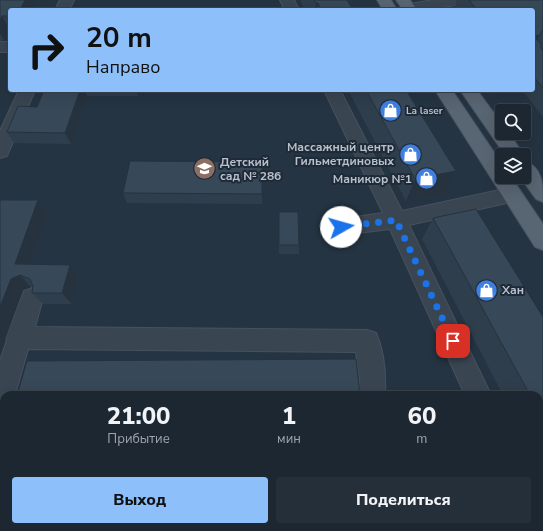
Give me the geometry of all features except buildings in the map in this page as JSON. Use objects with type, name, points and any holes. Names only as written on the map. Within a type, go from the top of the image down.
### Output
[{"type":"main road","points":[[444,92],[543,241]]},
{"type":"main road","points":[[469,92],[510,148]]},
{"type":"main road","points":[[531,178],[543,194]]},
{"type":"street","points":[[408,6],[461,0]]},
{"type":"street","points":[[0,151],[26,92]]},
{"type":"street","points":[[333,92],[396,220],[476,391]]},
{"type":"street","points":[[341,227],[396,220],[513,195]]},
{"type":"street","points":[[3,391],[18,338],[32,298]]},
{"type":"street","points":[[18,338],[367,341],[373,382],[372,391]]},
{"type":"place","name":"La laser","points":[[391,110]]},
{"type":"place","name":"Массажный центр Гильметдиновых","points":[[410,154]]},
{"type":"place","name":"Детский сад № 286","points":[[204,169]]},
{"type":"place","name":"Маникюр №1","points":[[427,179]]},
{"type":"place","name":"Хан","points":[[486,290]]},
{"type":"route","points":[[341,227],[396,220],[453,341]]}]
